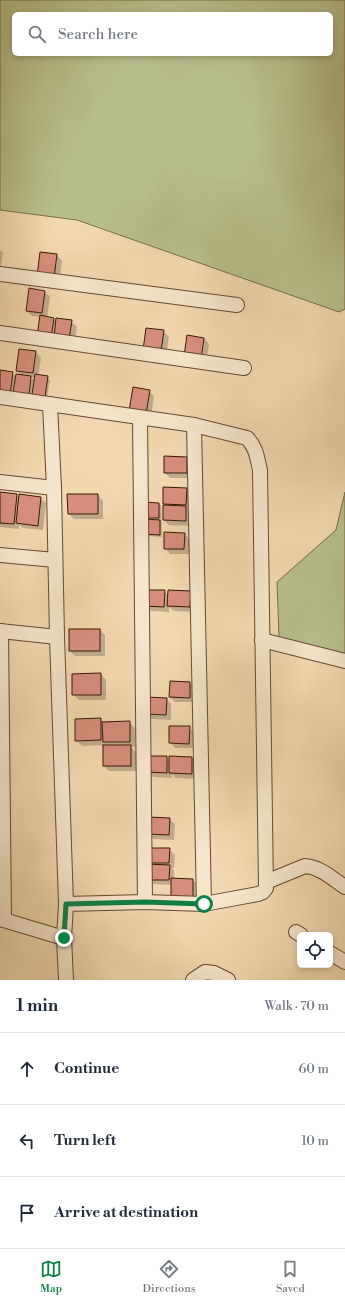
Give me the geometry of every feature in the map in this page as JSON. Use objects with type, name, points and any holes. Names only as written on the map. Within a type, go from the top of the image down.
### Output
[{"type":"street","points":[[0,274],[237,305]]},
{"type":"street","points":[[0,334],[244,368]]},
{"type":"street","points":[[0,397],[194,425],[247,438],[253,443],[256,450],[260,470],[266,888],[263,892],[258,894],[204,904],[145,902],[66,904]]},
{"type":"street","points":[[50,404],[54,488],[57,637],[66,904],[64,938],[66,980]]},
{"type":"street","points":[[140,418],[145,902]]},
{"type":"street","points":[[194,425],[204,904]]},
{"type":"street","points":[[0,482],[54,488]]},
{"type":"street","points":[[0,555],[55,560]]},
{"type":"street","points":[[57,637],[1,631],[2,919],[64,938]]},
{"type":"street","points":[[262,640],[345,661]]},
{"type":"street","points":[[266,882],[305,866],[319,870],[345,887]]},
{"type":"street","points":[[333,955],[345,962]]},
{"type":"street","points":[[193,980],[205,972],[214,973],[228,980]]},
{"type":"green space","points":[[0,0],[345,0],[345,309],[339,312],[77,220],[0,210]]},
{"type":"green space","points":[[345,492],[345,654],[279,637],[277,582],[336,530]]},
{"type":"building","points":[[40,252],[57,254],[54,278],[37,276]]},
{"type":"building","points":[[29,288],[45,291],[42,313],[26,311]]},
{"type":"building","points":[[40,315],[54,318],[51,338],[37,336]]},
{"type":"building","points":[[56,318],[72,320],[69,340],[54,338]]},
{"type":"building","points":[[146,328],[164,330],[161,352],[143,350]]},
{"type":"building","points":[[187,335],[204,338],[201,359],[184,356]]},
{"type":"building","points":[[19,349],[36,351],[33,373],[16,371]]},
{"type":"building","points":[[0,370],[13,372],[10,395],[0,393]]},
{"type":"building","points":[[16,374],[31,376],[29,396],[13,393]]},
{"type":"building","points":[[35,374],[48,376],[45,397],[32,395]]},
{"type":"building","points":[[133,387],[150,390],[146,414],[129,411]]},
{"type":"building","points":[[164,456],[187,457],[187,473],[164,473]]},
{"type":"building","points":[[163,487],[187,488],[186,505],[163,504]]},
{"type":"building","points":[[0,492],[17,494],[14,524],[0,523]]},
{"type":"building","points":[[19,494],[41,497],[38,526],[16,523]]},
{"type":"building","points":[[67,494],[98,494],[98,514],[68,514]]},
{"type":"building","points":[[143,502],[159,503],[159,518],[142,518]]},
{"type":"building","points":[[163,505],[186,506],[186,521],[163,520]]},
{"type":"building","points":[[143,519],[160,520],[160,535],[142,534]]},
{"type":"building","points":[[164,532],[185,533],[184,549],[164,549]]},
{"type":"building","points":[[145,590],[165,590],[164,607],[144,606]]},
{"type":"building","points":[[168,590],[191,591],[190,607],[167,606]]},
{"type":"building","points":[[69,629],[100,629],[100,651],[69,651]]},
{"type":"building","points":[[101,673],[101,695],[72,695],[72,674]]},
{"type":"building","points":[[170,681],[190,682],[190,698],[169,697]]},
{"type":"building","points":[[146,697],[167,698],[166,715],[146,714]]},
{"type":"building","points":[[101,718],[101,740],[75,741],[75,719]]},
{"type":"building","points":[[130,721],[130,742],[103,742],[102,722]]},
{"type":"building","points":[[169,726],[190,726],[189,744],[169,743]]},
{"type":"building","points":[[103,745],[131,745],[131,766],[103,766]]},
{"type":"building","points":[[147,756],[167,756],[167,773],[147,772]]},
{"type":"building","points":[[169,756],[192,757],[192,774],[169,773]]},
{"type":"building","points":[[148,817],[170,818],[169,835],[147,834]]},
{"type":"building","points":[[147,848],[170,848],[169,863],[147,863]]},
{"type":"building","points":[[147,864],[170,865],[169,880],[147,880]]},
{"type":"building","points":[[171,878],[193,879],[193,897],[171,896]]},
{"type":"route","points":[[64,938],[66,904],[145,902],[204,904]]}]
